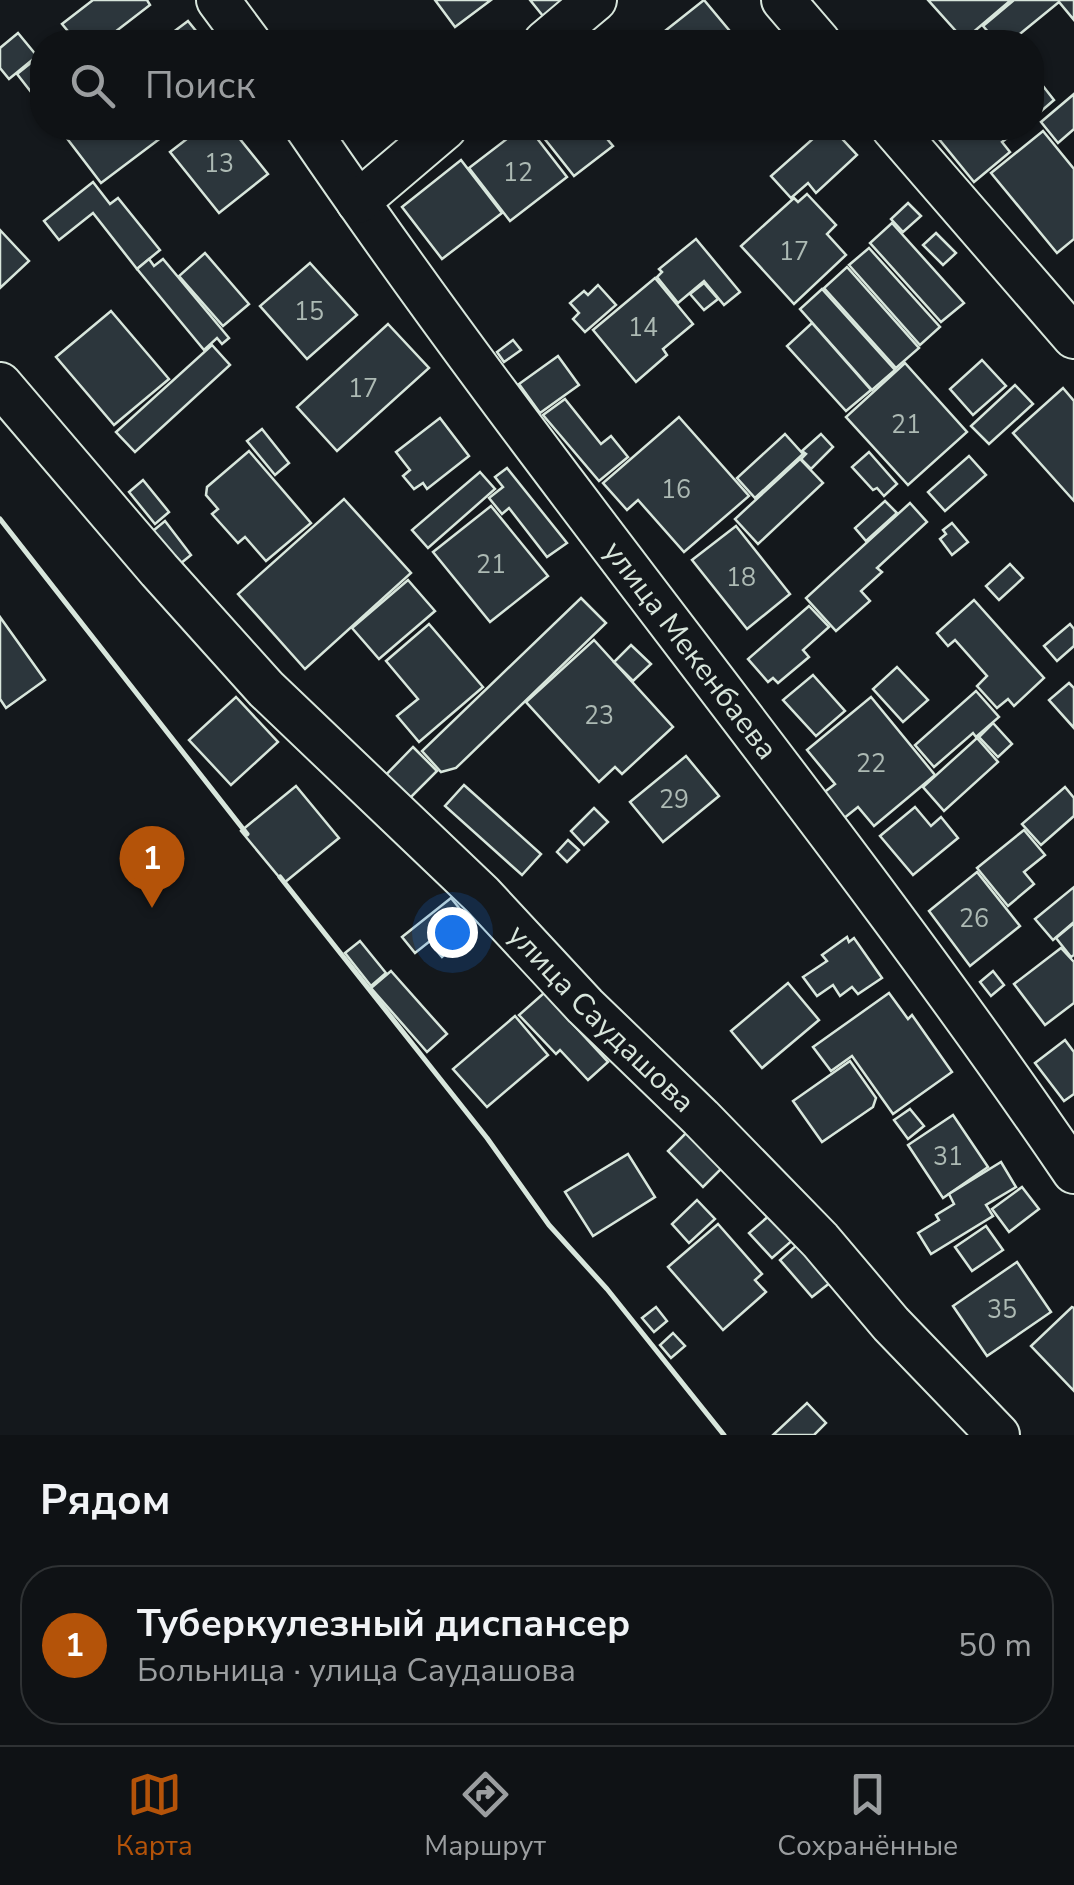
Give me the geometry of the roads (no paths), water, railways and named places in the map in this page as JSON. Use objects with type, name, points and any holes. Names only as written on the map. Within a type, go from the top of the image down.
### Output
[{"type":"street","points":[[218,0],[239,30]]},
{"type":"street","points":[[559,30],[595,0]]},
{"type":"street","points":[[782,0],[809,30]]},
{"type":"street","name":"улица Мекенбаева","points":[[315,140],[1069,1152]]},
{"type":"street","points":[[358,202],[432,140]]},
{"type":"street","points":[[903,140],[1074,337]]},
{"type":"street","name":"улица Саудашова","points":[[0,384],[266,689],[482,896],[585,1006],[714,1131],[820,1240],[891,1324],[998,1435]]},
{"type":"place","name":"Туберкулезный диспансер","points":[[152,908]]}]
